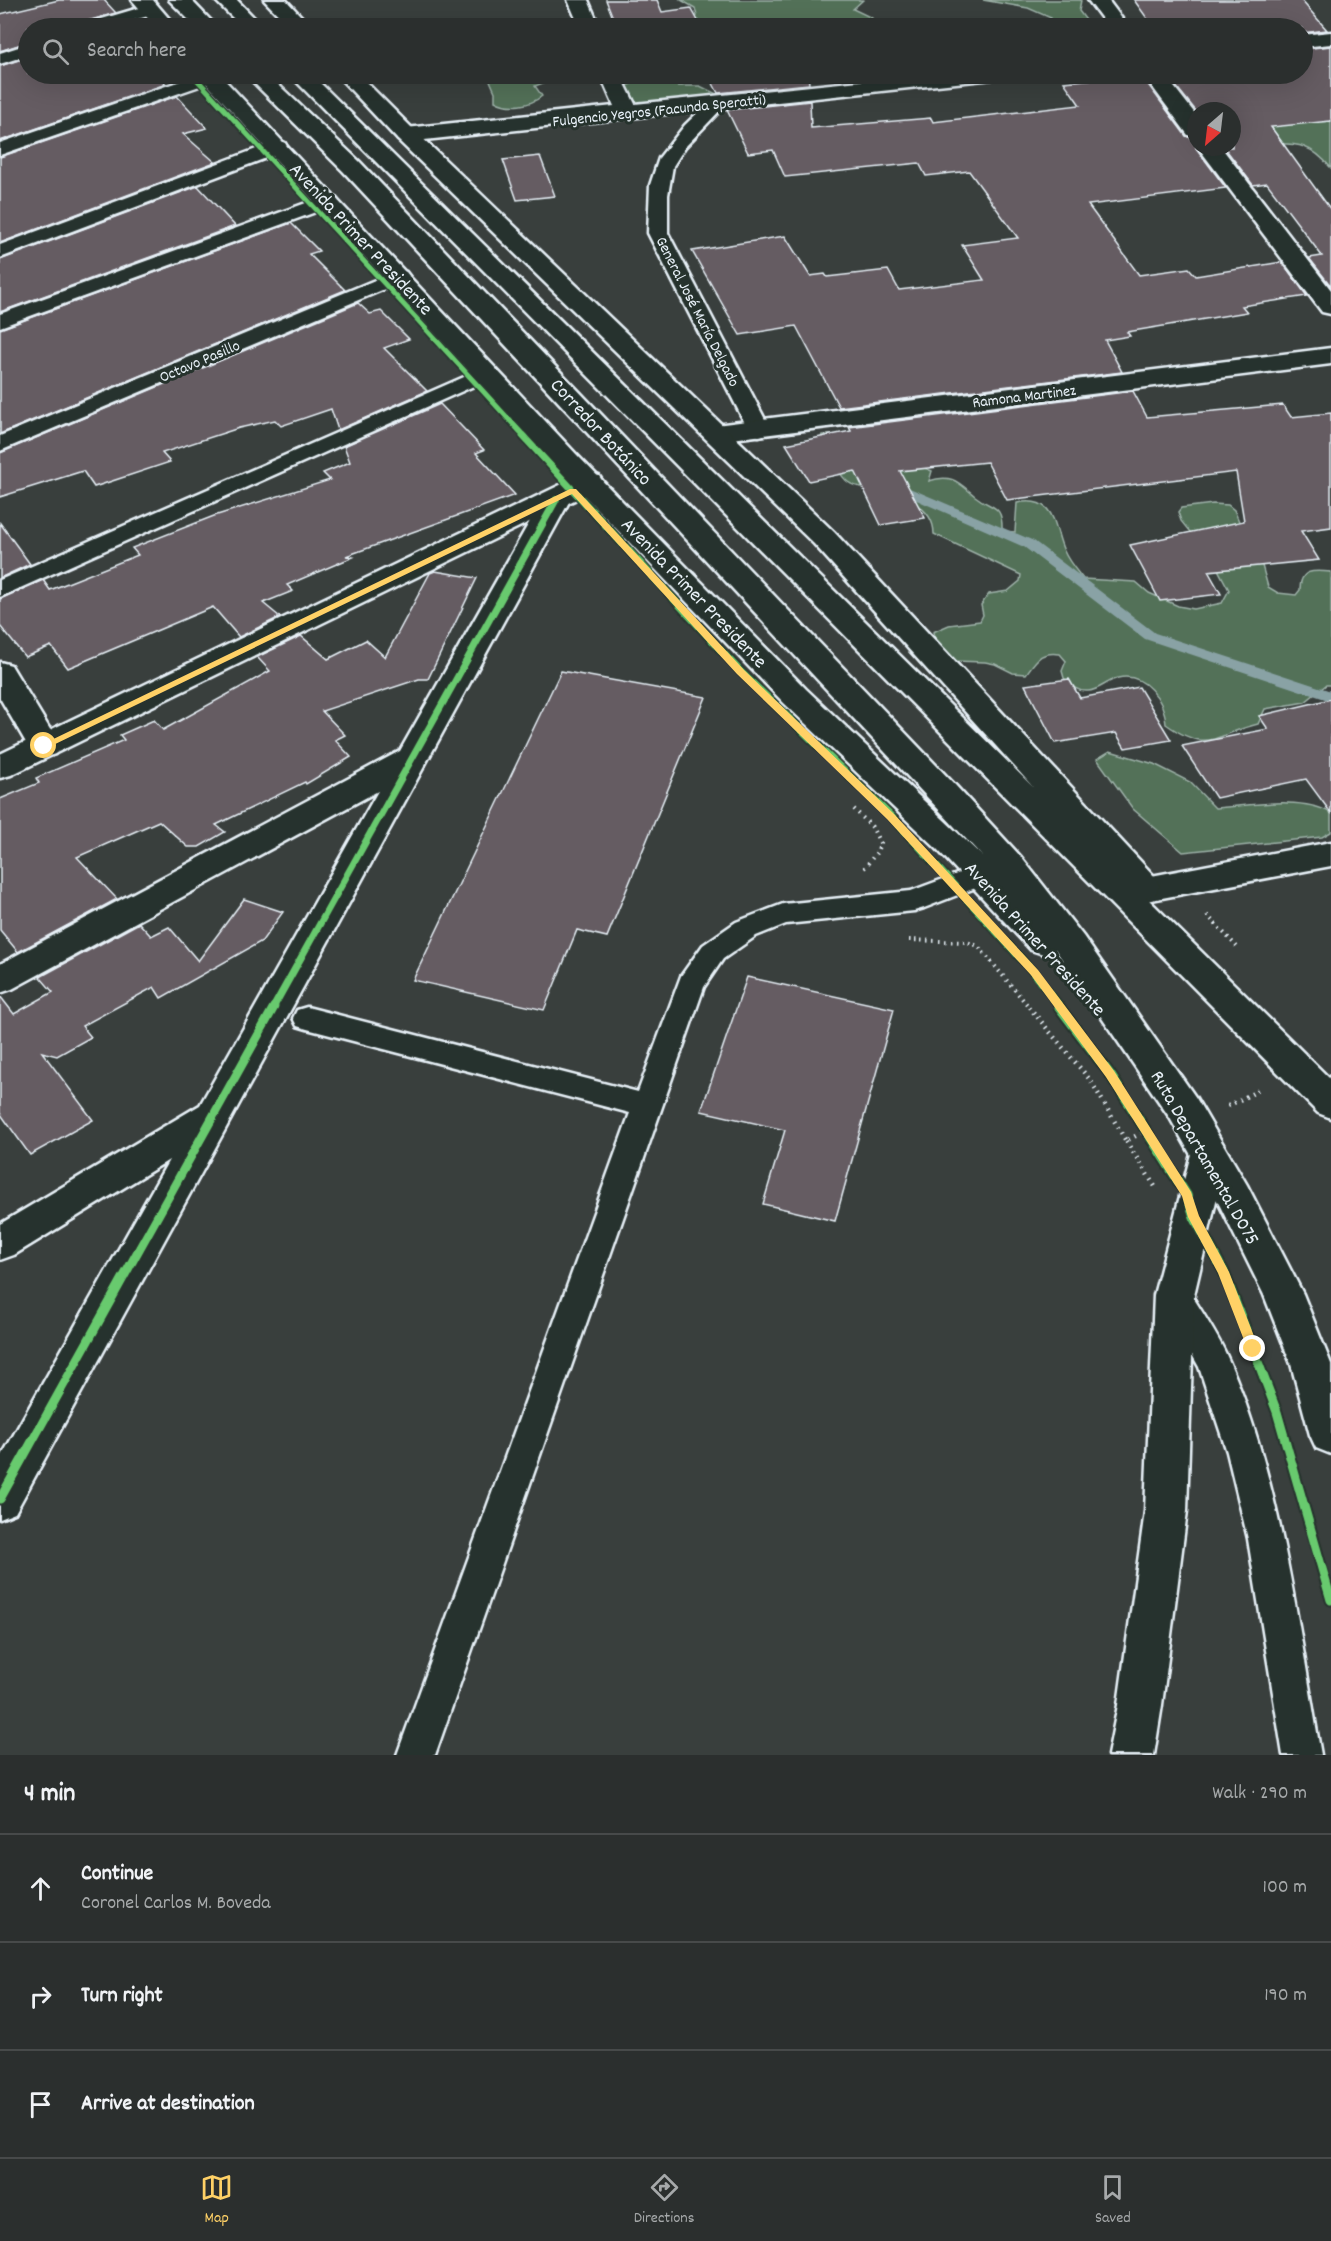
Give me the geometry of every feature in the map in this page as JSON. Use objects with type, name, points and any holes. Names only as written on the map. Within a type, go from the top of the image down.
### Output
[{"type":"main road","points":[[179,0],[198,18]]},
{"type":"main road","points":[[225,0],[244,18]]},
{"type":"main road","points":[[274,0],[292,18]]},
{"type":"main road","points":[[578,0],[586,18]]},
{"type":"main road","points":[[1098,0],[1112,18]]},
{"type":"main road","points":[[146,5],[157,18]]},
{"type":"main road","points":[[1313,40],[1331,38]]},
{"type":"main road","name":"Avenida Primer Presidente","points":[[218,84],[589,482],[795,696],[981,875],[1035,932],[1186,1114]]},
{"type":"main road","name":"Corredor Botánico","points":[[265,84],[351,166],[944,793]]},
{"type":"main road","name":"Corredor Botánico","points":[[309,84],[1000,775],[1275,1044]]},
{"type":"main road","points":[[356,84],[824,538],[1187,934],[1297,1070],[1331,1103]]},
{"type":"main road","points":[[615,84],[628,112]]},
{"type":"main road","name":"Fulgencio Yegros (Facunda Speratti)","points":[[406,135],[889,84]]},
{"type":"main road","points":[[1161,84],[1187,118]]},
{"type":"main road","points":[[1216,156],[1331,307]]},
{"type":"main road","name":"Ramona Martinez","points":[[716,433],[1331,356]]},
{"type":"main road","points":[[0,767],[556,500],[589,482]]},
{"type":"main road","points":[[0,1499],[556,500]]},
{"type":"main road","points":[[0,672],[44,746]]},
{"type":"main road","points":[[0,980],[413,758]]},
{"type":"main road","name":"Ruta Departamental D075","points":[[944,793],[1010,865],[1071,945],[1186,1114],[1234,1196],[1283,1294],[1311,1364],[1331,1435]]},
{"type":"main road","points":[[1146,889],[1331,854]]},
{"type":"main road","points":[[0,1244],[214,1114]]},
{"type":"main road","points":[[1131,1755],[1166,1511],[1174,1295],[1209,1154]]},
{"type":"lane","points":[[115,18],[146,5]]},
{"type":"lane","points":[[0,58],[18,52]]},
{"type":"lane","points":[[0,149],[184,84]]},
{"type":"lane","name":"General José María Delgado","points":[[719,102],[686,135],[667,160],[657,199],[658,233],[759,429]]},
{"type":"lane","points":[[0,252],[278,147]]},
{"type":"lane","points":[[0,321],[328,201]]},
{"type":"lane","name":"Octavo Pasillo","points":[[0,444],[399,276]]},
{"type":"lane","points":[[0,589],[487,373]]},
{"type":"lane","points":[[416,1755],[691,984],[713,952],[746,928],[783,914],[914,902],[981,875]]},
{"type":"lane","points":[[308,1018],[647,1106]]},
{"type":"lane","points":[[1174,1295],[1214,1363],[1244,1452],[1265,1539],[1302,1755]]},
{"type":"path","points":[[832,909],[829,885],[862,872],[877,852],[880,843],[872,827],[848,803]]},
{"type":"path","points":[[905,939],[967,942],[978,946],[1091,1081],[1126,1141],[1145,1130],[1186,1114],[1219,1110],[1297,1070]]},
{"type":"path","points":[[1140,1121],[1151,1140]]},
{"type":"green space","points":[[681,0],[863,0],[853,9],[872,18],[696,18],[695,8]]},
{"type":"green space","points":[[983,0],[1081,0],[1079,11],[1084,18],[1051,18],[1028,8]]},
{"type":"green space","points":[[1313,78],[1331,98],[1331,168],[1318,154],[1304,147],[1271,144],[1255,84],[1313,84]]},
{"type":"green space","points":[[492,84],[540,84],[535,86],[542,96],[526,104],[513,106],[495,101],[495,92]]},
{"type":"green space","points":[[631,84],[700,86],[729,100],[654,109],[629,100],[623,88]]},
{"type":"green space","points":[[901,418],[950,424],[919,466],[932,471],[929,481],[944,478],[955,481],[995,508],[1001,516],[1002,531],[1015,532],[1017,503],[1040,504],[1047,508],[1066,555],[1083,579],[1136,582],[1149,593],[1178,606],[1194,609],[1222,603],[1229,590],[1214,562],[1181,521],[1178,512],[1181,508],[1213,504],[1228,505],[1234,510],[1248,542],[1261,562],[1268,587],[1278,593],[1296,595],[1300,590],[1302,578],[1309,572],[1331,572],[1331,685],[1326,685],[1305,702],[1265,709],[1258,724],[1221,737],[1203,740],[1192,738],[1166,724],[1162,706],[1157,697],[1136,679],[1118,678],[1092,691],[1084,691],[1074,688],[1064,678],[1062,671],[1066,661],[1060,654],[1054,653],[1040,657],[1026,674],[1013,673],[985,662],[954,661],[937,651],[933,632],[949,625],[980,621],[983,615],[981,605],[989,594],[1008,591],[1020,581],[1021,575],[934,534],[928,515],[913,502],[884,491],[851,484],[845,480],[819,445],[822,435],[834,435],[840,438]]},
{"type":"green space","points":[[1110,751],[1154,764],[1190,782],[1215,808],[1290,803],[1319,808],[1331,813],[1331,832],[1322,837],[1183,852],[1133,809],[1097,759]]},
{"type":"building","points":[[59,0],[104,0],[116,13],[98,18],[18,18],[18,45],[0,51],[0,14]]},
{"type":"building","points":[[606,0],[657,0],[662,12],[691,8],[696,18],[613,18]]},
{"type":"building","points":[[1134,0],[1301,0],[1327,30],[1313,32],[1313,18],[1147,18]]},
{"type":"building","points":[[1331,46],[1331,121],[1271,127],[1331,210],[1331,286],[1309,258],[1322,256],[1267,183],[1253,185],[1231,156],[1241,156],[1241,102],[1189,102],[1174,84],[1313,84],[1313,48]]},
{"type":"building","points":[[18,60],[18,84],[166,84],[0,141],[0,66]]},
{"type":"building","points":[[713,84],[809,84],[718,93]]},
{"type":"building","points":[[1065,84],[1148,84],[1187,136],[1187,156],[1202,156],[1226,188],[1088,205],[1139,275],[1189,268],[1196,276],[1282,262],[1307,296],[1242,306],[1247,312],[1127,332],[1130,336],[1105,340],[1122,372],[839,407],[796,326],[740,335],[692,251],[785,236],[810,276],[825,274],[827,277],[888,270],[899,290],[984,280],[962,245],[1018,238],[969,171],[926,176],[919,163],[785,177],[773,150],[748,153],[727,110],[810,101],[811,128],[931,118],[933,122],[1080,105]]},
{"type":"building","points":[[177,96],[207,128],[183,134],[215,162],[0,243],[0,157]]},
{"type":"building","points":[[540,156],[555,196],[517,200],[503,160]]},
{"type":"building","points":[[198,186],[235,226],[0,312],[0,260]]},
{"type":"building","points":[[291,223],[319,251],[309,254],[345,290],[0,434],[0,329]]},
{"type":"building","points":[[358,303],[370,314],[381,311],[409,339],[384,348],[427,391],[338,430],[331,409],[281,426],[275,420],[239,428],[162,453],[170,462],[94,487],[83,471],[0,497],[0,453]]},
{"type":"building","points":[[1133,391],[1147,417],[1283,405],[1291,417],[1331,413],[1331,527],[1301,531],[1319,560],[1208,571],[1221,594],[1160,601],[1130,545],[1244,521],[1236,472],[1007,500],[987,462],[900,471],[925,518],[881,525],[855,471],[809,481],[786,444],[851,431],[849,427]]},
{"type":"building","points":[[440,404],[484,450],[476,453],[515,495],[346,556],[353,557],[287,585],[293,591],[263,603],[280,617],[239,637],[213,607],[68,668],[51,646],[25,657],[0,626],[0,599],[43,580],[50,590],[138,555],[132,548],[214,516],[330,480],[323,473],[350,462],[344,446]]},
{"type":"building","points":[[0,523],[30,564],[0,578]]},
{"type":"building","points":[[435,571],[477,578],[428,679],[419,679],[322,711],[345,735],[335,740],[351,757],[306,784],[305,782],[216,825],[225,832],[199,847],[188,847],[159,821],[77,857],[117,899],[18,952],[0,930],[0,799],[39,783],[36,778],[124,740],[120,735],[154,720],[163,730],[270,671],[257,657],[301,636],[328,659],[366,640],[385,657],[430,573]]},
{"type":"building","points":[[561,671],[706,697],[607,937],[577,930],[544,1010],[413,980]]},
{"type":"building","points":[[1069,679],[1080,698],[1139,687],[1171,740],[1125,748],[1116,733],[1055,743],[1025,685]]},
{"type":"building","points":[[1331,699],[1331,813],[1306,779],[1216,798],[1182,746],[1268,729],[1259,716]]},
{"type":"building","points":[[244,899],[283,912],[262,941],[161,998],[154,987],[82,1026],[91,1037],[57,1056],[42,1052],[93,1120],[30,1155],[0,1113],[0,996],[14,1014],[53,992],[40,977],[139,923],[151,936],[169,927],[198,961]]},
{"type":"building","points":[[747,977],[894,1009],[835,1221],[763,1204],[785,1130],[701,1111]]},
{"type":"waterway","points":[[893,485],[1029,544],[1150,636],[1331,696]]},
{"type":"cycle path","points":[[201,84],[703,632],[741,672],[891,816],[1034,973],[1110,1074],[1187,1195],[1194,1217],[1224,1272],[1277,1412],[1331,1600]]},
{"type":"cycle path","points":[[0,1499],[556,500]]},
{"type":"route","points":[[44,746],[573,491],[741,672],[891,816],[1034,973],[1110,1074],[1187,1195],[1194,1217],[1224,1272],[1253,1349]]}]
